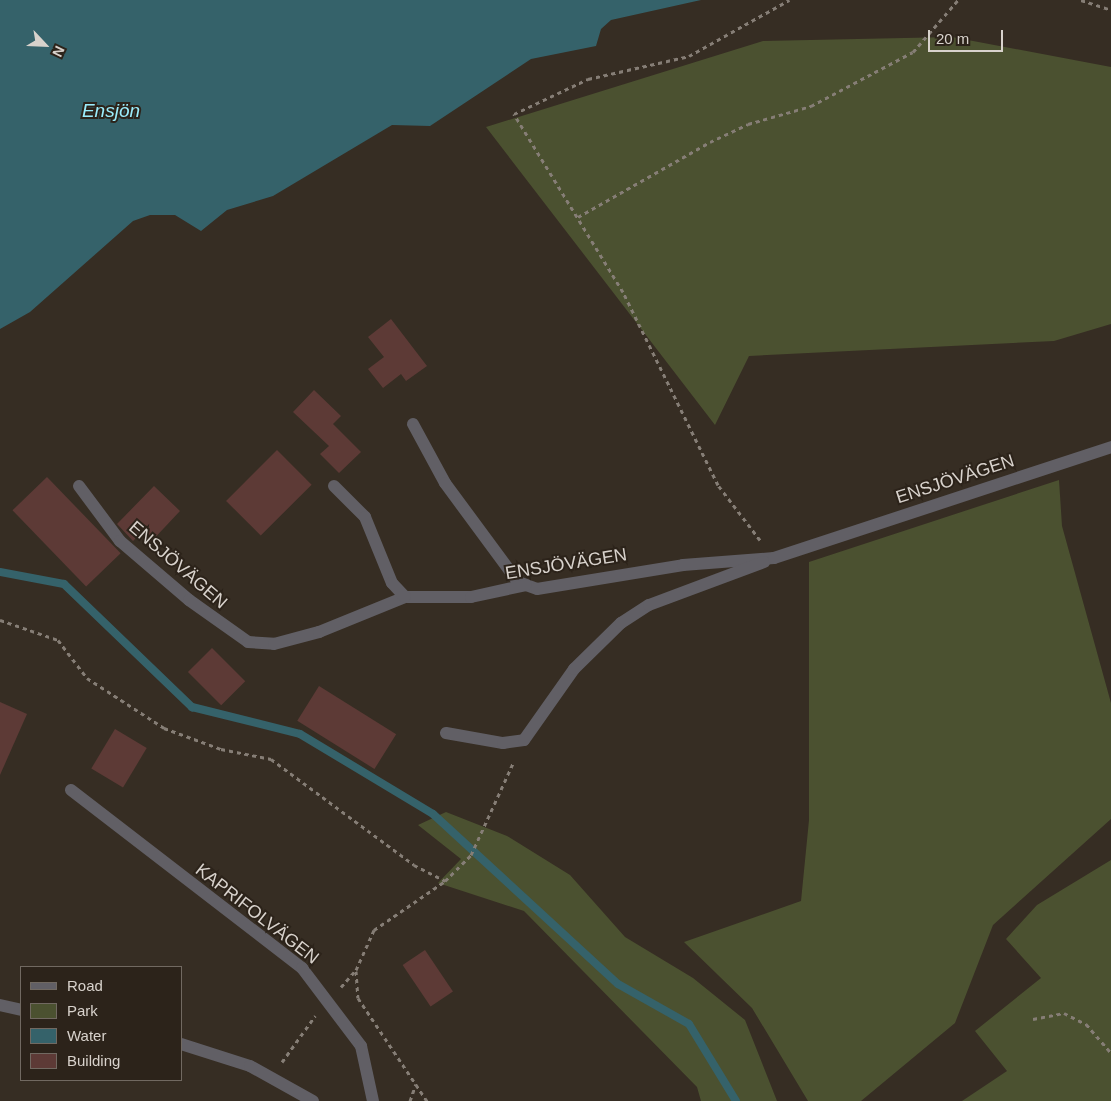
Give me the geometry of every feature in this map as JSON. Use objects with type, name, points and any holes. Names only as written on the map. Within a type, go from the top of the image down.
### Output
[{"type":"street","points":[[413,424],[445,483],[518,582],[526,585]]},
{"type":"street","name":"ENSJÖVÄGEN","points":[[79,486],[120,541],[189,600],[248,642],[274,644],[319,632],[405,597],[471,597],[526,585],[537,589],[684,565],[774,558],[1111,448]]},
{"type":"street","points":[[334,486],[365,518],[392,583],[405,597]]},
{"type":"street","points":[[446,733],[503,743],[524,740],[574,670],[621,623],[649,605],[774,558]]},
{"type":"street","name":"KAPRIFOLVÄGEN","points":[[70,790],[302,968],[361,1046],[373,1101]]},
{"type":"street","points":[[0,1005],[20,1010]]},
{"type":"street","points":[[182,1044],[272,1076],[313,1101]]},
{"type":"path","points":[[774,558],[718,485],[674,387],[578,217],[514,114],[588,80],[689,56],[789,0]]},
{"type":"path","points":[[578,217],[710,142],[748,124],[811,106],[913,52],[958,0]]},
{"type":"path","points":[[1081,0],[1111,10]]},
{"type":"path","points":[[0,620],[58,640],[87,678],[164,728],[221,749],[271,759],[414,865],[445,881]]},
{"type":"path","points":[[272,1076],[328,1002],[356,970],[374,930],[445,881],[471,855],[524,740]]},
{"type":"path","points":[[356,970],[358,998],[427,1101]]},
{"type":"path","points":[[1033,1019],[1064,1013],[1086,1024],[1111,1053]]},
{"type":"path","points":[[410,1101],[416,1083]]},
{"type":"green space","points":[[952,37],[1111,67],[1111,324],[1054,341],[749,356],[715,425],[486,127],[763,41]]},
{"type":"green space","points":[[1059,480],[1062,526],[1111,703],[1111,819],[993,925],[955,1023],[861,1101],[808,1101],[752,1008],[684,942],[801,901],[809,820],[809,562]]},
{"type":"green space","points":[[446,812],[507,836],[570,875],[625,937],[693,978],[745,1020],[777,1101],[701,1101],[697,1087],[524,911],[438,883],[461,859],[418,825]]},
{"type":"green space","points":[[1111,860],[1111,1101],[962,1101],[1007,1071],[975,1031],[1041,978],[1006,939],[1037,905]]},
{"type":"water","name":"Ensjön","points":[[0,0],[701,0],[611,20],[601,29],[596,46],[531,59],[430,126],[392,125],[273,196],[227,210],[201,231],[175,215],[150,215],[133,221],[30,312],[0,329]]},
{"type":"building","points":[[391,319],[427,366],[406,381],[401,374],[383,388],[368,369],[384,357],[368,337]]},
{"type":"building","points":[[314,390],[341,416],[333,424],[361,452],[339,473],[320,454],[329,446],[293,412]]},
{"type":"building","points":[[277,450],[312,485],[261,536],[226,501]]},
{"type":"building","points":[[47,477],[121,553],[86,587],[12,510]]},
{"type":"building","points":[[154,486],[180,511],[149,544],[139,535],[133,541],[117,524]]},
{"type":"building","points":[[212,648],[245,681],[221,705],[188,672]]},
{"type":"building","points":[[319,686],[396,734],[374,769],[297,721]]},
{"type":"building","points":[[0,702],[27,714],[0,775]]},
{"type":"building","points":[[115,729],[147,748],[123,787],[91,768]]},
{"type":"building","points":[[425,950],[453,991],[431,1007],[403,965]]},
{"type":"waterway","points":[[0,572],[64,584],[192,707],[300,734],[433,814],[618,984],[689,1024],[736,1101]]}]
